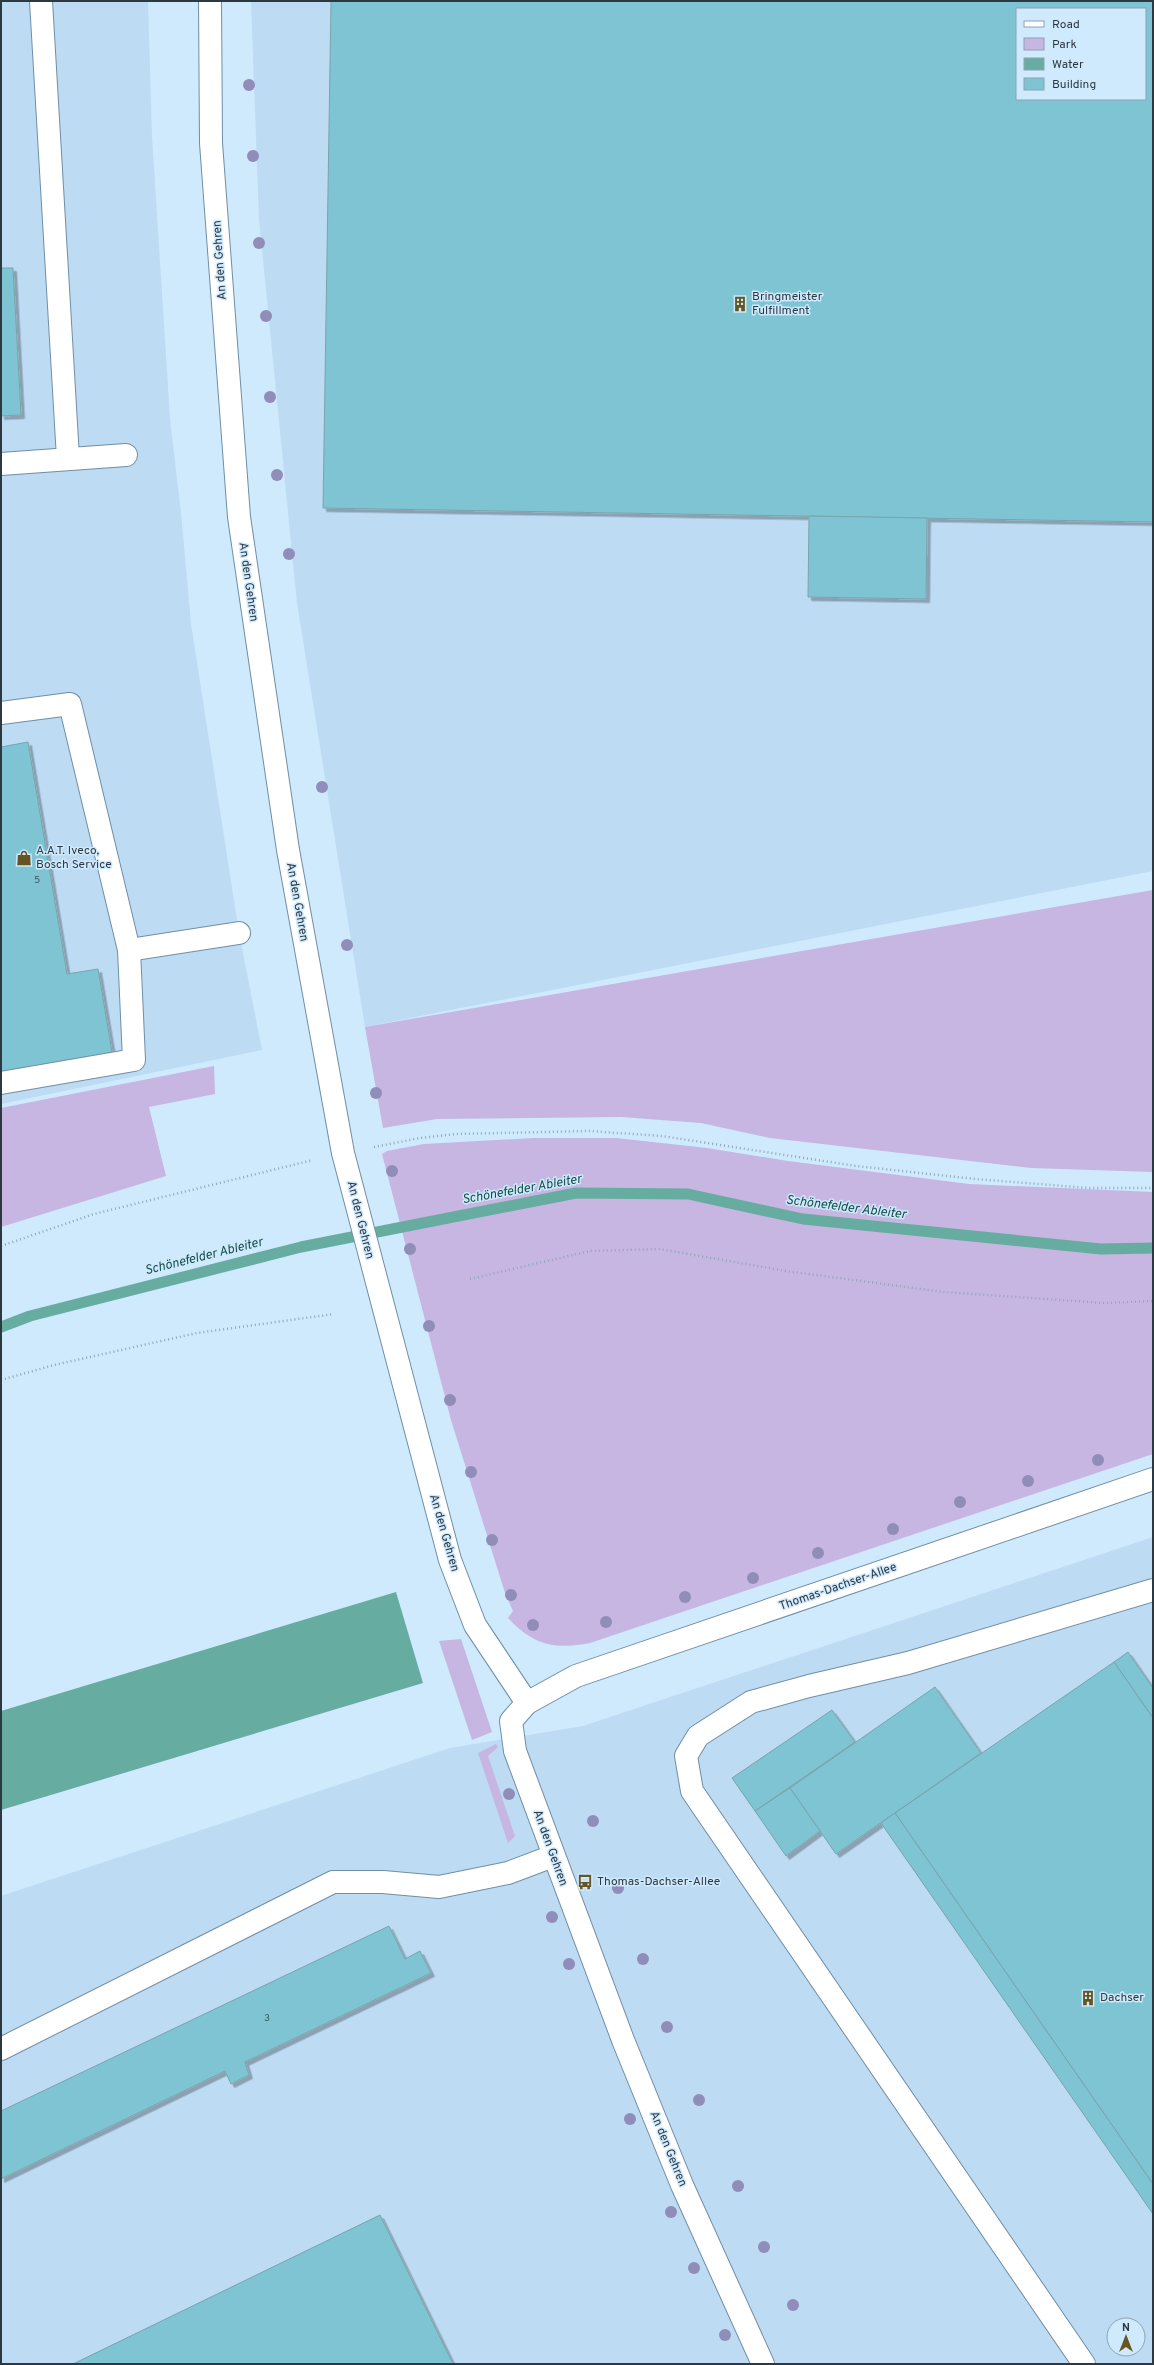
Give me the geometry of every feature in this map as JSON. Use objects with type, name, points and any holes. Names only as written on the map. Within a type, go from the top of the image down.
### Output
[{"type":"street","points":[[42,1],[68,458]]},
{"type":"street","name":"An den Gehren","points":[[210,1],[211,143],[239,517],[288,850],[343,1153],[376,1284],[450,1560],[475,1625],[527,1703],[511,1721],[515,1751],[620,2033],[682,2185],[763,2364]]},
{"type":"street","points":[[1,464],[126,455]]},
{"type":"street","points":[[1,713],[70,704],[129,950],[134,1060],[1,1083]]},
{"type":"street","points":[[129,950],[239,933]]},
{"type":"street","name":"Thomas-Dachser-Allee","points":[[527,1703],[576,1676],[1153,1479]]},
{"type":"street","points":[[1084,2364],[692,1791],[686,1756],[698,1736],[751,1702],[809,1686],[908,1663],[1153,1590]]},
{"type":"street","points":[[1,2048],[334,1882],[383,1882],[438,1887],[508,1873],[553,1856]]},
{"type":"path","points":[[343,1153],[420,1138],[456,1134],[589,1131],[662,1136],[856,1166],[974,1179],[1089,1188],[1153,1188]]},
{"type":"path","points":[[1,1246],[94,1214],[289,1165]]},
{"type":"path","points":[[470,1279],[590,1251],[660,1249],[786,1271],[944,1292],[1104,1303],[1153,1301]]},
{"type":"path","points":[[1,1380],[54,1365],[197,1333],[334,1314]]},
{"type":"shaded area","points":[[1,1],[148,1],[152,137],[170,419],[181,513],[191,624],[239,933],[262,1050],[1,1104]]},
{"type":"shaded area","points":[[251,1],[1153,1],[1153,871],[365,1027],[297,603],[259,219]]},
{"type":"shaded area","points":[[1153,1537],[1153,2364],[1,2364],[1,1896],[450,1748],[583,1726]]},
{"type":"green space","points":[[1153,890],[1153,1172],[1031,1168],[770,1138],[701,1123],[621,1117],[437,1119],[383,1128],[365,1027]]},
{"type":"green space","points":[[214,1066],[215,1094],[149,1107],[166,1176],[1,1227],[1,1108]]},
{"type":"green space","points":[[534,1138],[616,1138],[707,1148],[788,1161],[969,1184],[1153,1192],[1153,1454],[590,1643],[566,1646],[536,1640],[517,1627],[508,1618],[513,1611],[505,1593],[451,1420],[382,1154],[387,1151],[424,1144]]},
{"type":"green space","points":[[461,1639],[492,1732],[472,1740],[439,1641]]},
{"type":"green space","points":[[496,1744],[498,1747],[488,1756],[515,1836],[508,1843],[478,1753]]},
{"type":"water","points":[[396,1592],[423,1683],[1,1810],[1,1711]]},
{"type":"building","name":"Bringmeister Fulfillment","points":[[331,1],[1153,1],[1153,522],[323,508]]},
{"type":"building","points":[[1,268],[13,268],[21,415],[1,416]]},
{"type":"building","points":[[809,516],[927,518],[926,599],[808,597]]},
{"type":"building","name":"A.A.T. Iveco, Bosch Service","points":[[28,742],[67,974],[98,969],[113,1058],[1,1076],[1,747]]},
{"type":"building","points":[[1128,1652],[1153,1688],[1153,1718],[1114,1662]]},
{"type":"building","name":"Dachser","points":[[1114,1662],[1153,1718],[1153,2184],[895,1813]]},
{"type":"building","points":[[935,1687],[981,1753],[836,1854],[790,1788]]},
{"type":"building","points":[[832,1710],[855,1742],[755,1811],[732,1778]]},
{"type":"building","points":[[790,1788],[820,1831],[786,1856],[755,1811]]},
{"type":"building","points":[[895,1813],[1153,2184],[1153,2214],[881,1823]]},
{"type":"building","points":[[389,1926],[405,1959],[420,1951],[431,1973],[245,2062],[249,2075],[231,2084],[225,2071],[1,2179],[1,2111]]},
{"type":"building","points":[[380,2215],[453,2364],[73,2364]]},
{"type":"waterway","name":"Schönefelder Ableiter","points":[[1,1327],[30,1316],[301,1247],[576,1193],[688,1194],[803,1219],[1101,1249],[1153,1248]]},
{"type":"place","name":"Bringmeister Fulfillment","points":[[740,304]]},
{"type":"place","name":"A.A.T. Iveco, Bosch Service","points":[[24,858]]},
{"type":"place","name":"Thomas-Dachser-Allee","points":[[585,1882]]},
{"type":"place","name":"Dachser","points":[[1088,1998]]}]
